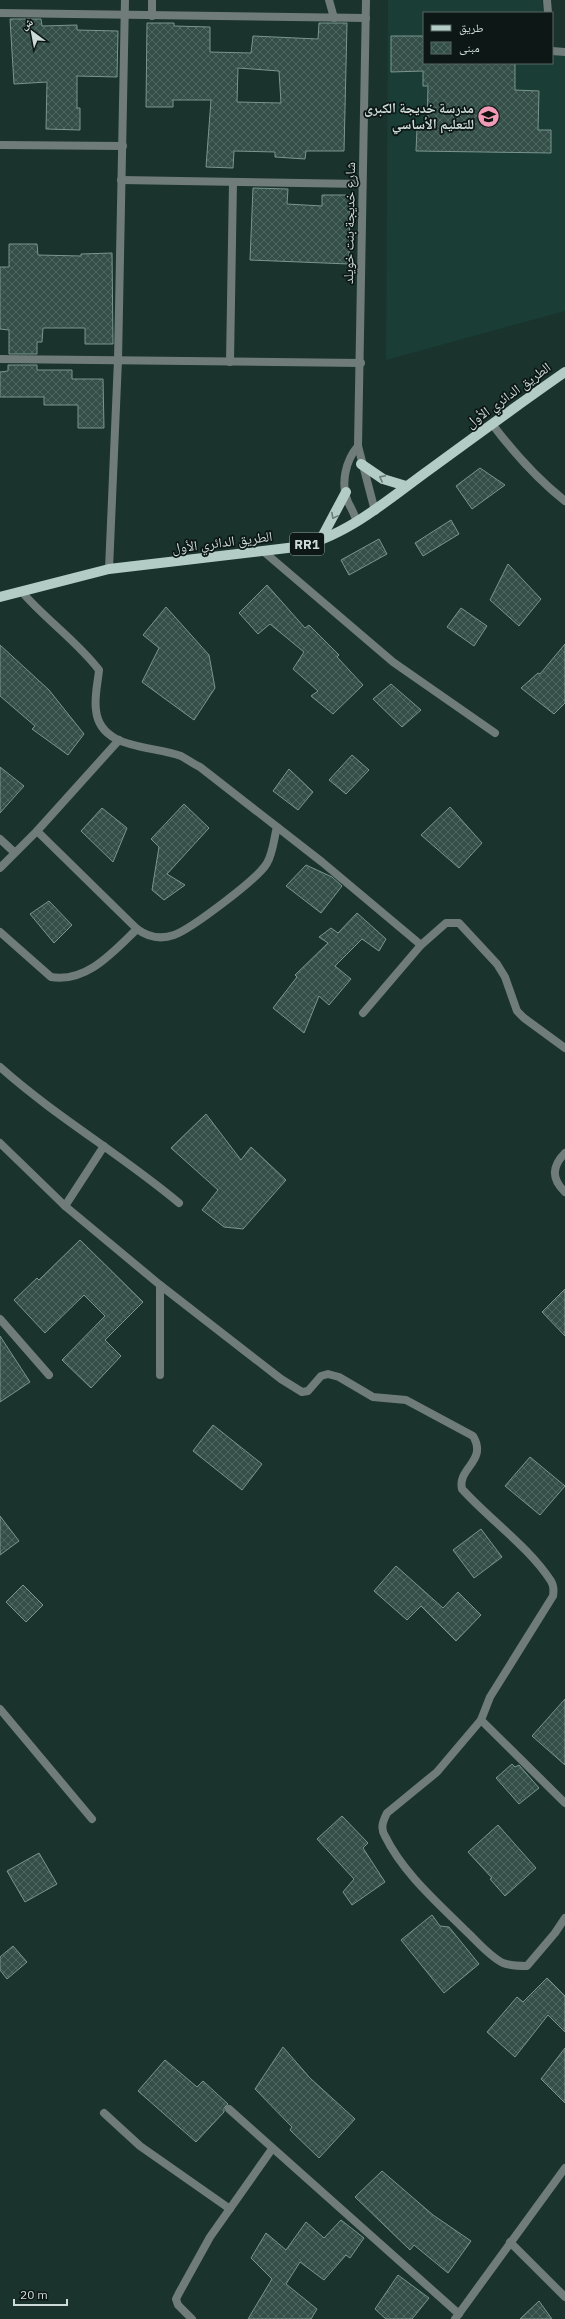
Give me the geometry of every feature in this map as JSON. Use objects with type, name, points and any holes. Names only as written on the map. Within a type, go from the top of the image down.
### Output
[{"type":"main road","name":"الطريق الدائري الأول","points":[[0,597],[109,569],[302,546],[321,539],[357,522],[375,511],[406,486],[565,372]]},
{"type":"main road","points":[[361,464],[383,479],[406,486]]},
{"type":"main road","points":[[321,539],[346,492]]},
{"type":"street","points":[[109,569],[118,360],[125,0]]},
{"type":"street","points":[[152,0],[152,16]]},
{"type":"street","points":[[329,0],[334,18]]},
{"type":"street","name":"شارع خديجة بنت خويلد","points":[[366,0],[362,184],[361,363],[358,446],[361,464],[375,511]]},
{"type":"street","points":[[547,0],[548,12]]},
{"type":"street","points":[[0,13],[125,16],[366,18]]},
{"type":"street","points":[[553,51],[565,52]]},
{"type":"street","points":[[0,145],[123,146]]},
{"type":"street","points":[[121,180],[362,184]]},
{"type":"street","points":[[230,362],[233,182]]},
{"type":"street","points":[[0,359],[361,363]]},
{"type":"street","points":[[492,424],[517,458],[540,481],[565,501]]},
{"type":"street","points":[[357,522],[346,492],[347,460],[358,446]]},
{"type":"street","points":[[262,551],[393,662],[495,733]]},
{"type":"street","points":[[22,592],[37,608],[89,656],[99,670],[96,709],[99,724],[109,734],[119,740],[181,756],[200,767],[322,862],[421,945]]},
{"type":"street","points":[[0,868],[14,852],[37,831],[119,740]]},
{"type":"street","points":[[37,831],[137,929],[144,935],[159,938],[174,935],[206,915],[261,872],[268,861],[277,827]]},
{"type":"street","points":[[0,839],[14,852]]},
{"type":"street","points":[[363,1013],[421,945],[446,923],[459,923],[497,964],[505,977],[517,1011],[524,1018],[565,1048]]},
{"type":"street","points":[[0,932],[52,977],[59,978],[95,967],[106,959],[137,929]]},
{"type":"street","points":[[0,1067],[104,1146],[144,1174],[179,1203]]},
{"type":"street","points":[[0,1143],[65,1206],[160,1285],[281,1379],[302,1392],[308,1391],[316,1380],[328,1374],[339,1377],[373,1397],[406,1400],[473,1436],[478,1445],[478,1452],[463,1480],[462,1489],[531,1558],[551,1582],[554,1589],[553,1596],[490,1696],[481,1720],[437,1772],[387,1813],[383,1822],[384,1836],[409,1871],[440,1905],[484,1948],[502,1962],[514,1966],[527,1966],[555,1933],[565,1918]]},
{"type":"street","points":[[65,1206],[104,1146]]},
{"type":"street","points":[[565,1153],[556,1163],[554,1173],[558,1186],[565,1192]]},
{"type":"street","points":[[160,1285],[160,1375]]},
{"type":"street","points":[[0,1319],[50,1375]]},
{"type":"street","points":[[0,1709],[92,1819]]},
{"type":"street","points":[[481,1720],[565,1803]]},
{"type":"street","points":[[229,2109],[272,2150],[457,2316],[565,2168]]},
{"type":"street","points":[[104,2113],[140,2146],[230,2209]]},
{"type":"street","points":[[192,2319],[178,2305],[176,2299],[210,2237],[272,2150]]},
{"type":"street","points":[[510,2242],[565,2297]]},
{"type":"shaded area","points":[[388,0],[542,0],[543,12],[423,12],[423,64],[553,64],[553,55],[565,55],[565,311],[386,360]]},
{"type":"building","points":[[10,19],[41,19],[42,26],[77,25],[77,30],[118,31],[117,77],[77,76],[77,108],[80,108],[80,130],[46,129],[47,82],[14,84]]},
{"type":"building","points":[[147,23],[174,23],[174,26],[210,27],[210,52],[251,53],[253,36],[318,39],[319,23],[347,23],[344,151],[306,151],[305,159],[275,157],[275,152],[234,151],[233,168],[206,167],[211,100],[173,100],[173,107],[146,107]],"holes":[[[238,68],[279,71],[281,103],[237,102]]]},
{"type":"building","points":[[391,36],[423,36],[423,64],[515,64],[515,90],[539,91],[538,130],[551,130],[551,153],[416,151],[417,129],[427,129],[428,86],[423,86],[423,71],[391,72]]},
{"type":"building","points":[[253,188],[288,189],[287,204],[322,206],[322,195],[350,195],[349,264],[250,260]]},
{"type":"building","points":[[9,244],[37,244],[38,255],[81,256],[81,254],[112,253],[113,344],[85,344],[85,328],[43,328],[42,342],[37,342],[37,354],[9,354],[9,330],[0,329],[0,267],[9,267]]},
{"type":"building","points":[[8,365],[37,365],[37,370],[72,370],[72,379],[103,379],[104,428],[78,428],[78,405],[44,405],[44,397],[0,397],[0,372],[8,371]]},
{"type":"building","points":[[480,468],[505,485],[472,509],[456,486]]},
{"type":"building","points":[[451,520],[459,534],[423,556],[415,543]]},
{"type":"building","points":[[379,539],[387,554],[349,575],[341,560]]},
{"type":"building","points":[[508,564],[541,599],[519,626],[490,600]]},
{"type":"building","points":[[267,585],[305,628],[309,625],[339,655],[337,657],[363,685],[333,714],[311,696],[318,691],[293,669],[304,652],[270,624],[258,634],[239,613]]},
{"type":"building","points":[[166,607],[209,655],[215,688],[194,720],[142,682],[159,648],[143,635]]},
{"type":"building","points":[[461,608],[487,626],[474,646],[447,627]]},
{"type":"building","points":[[565,644],[565,703],[554,714],[521,688],[538,673],[540,674]]},
{"type":"building","points":[[0,645],[49,690],[84,734],[68,755],[32,729],[35,726],[0,696]]},
{"type":"building","points":[[391,684],[421,710],[402,727],[373,699]]},
{"type":"building","points":[[352,755],[369,770],[346,794],[329,780]]},
{"type":"building","points":[[0,767],[24,786],[0,813]]},
{"type":"building","points":[[289,769],[313,792],[298,810],[273,791]]},
{"type":"building","points":[[184,804],[209,828],[167,874],[185,885],[164,900],[152,890],[159,847],[151,839]]},
{"type":"building","points":[[450,807],[482,843],[459,868],[421,835]]},
{"type":"building","points":[[102,808],[127,828],[113,862],[81,831]]},
{"type":"building","points":[[306,865],[332,877],[342,886],[321,913],[286,886]]},
{"type":"building","points":[[49,901],[72,925],[54,943],[30,914]]},
{"type":"building","points":[[357,913],[386,939],[379,951],[362,939],[335,966],[351,979],[329,1005],[319,996],[304,1033],[273,1008],[297,977],[295,975],[328,943],[319,937],[331,928],[338,933]]},
{"type":"building","points":[[206,1114],[241,1160],[251,1147],[286,1180],[243,1229],[224,1227],[202,1210],[218,1190],[171,1148]]},
{"type":"building","points":[[80,1240],[143,1302],[105,1340],[121,1356],[91,1388],[62,1360],[105,1316],[84,1295],[45,1333],[14,1300],[37,1278],[39,1280]]},
{"type":"building","points":[[565,1289],[565,1336],[542,1312]]},
{"type":"building","points":[[0,1336],[30,1382],[0,1402]]},
{"type":"building","points":[[213,1425],[262,1464],[242,1490],[193,1451]]},
{"type":"building","points":[[530,1457],[565,1486],[540,1515],[505,1486]]},
{"type":"building","points":[[0,1516],[19,1541],[0,1555]]},
{"type":"building","points":[[481,1529],[502,1557],[474,1578],[453,1550]]},
{"type":"building","points":[[396,1566],[443,1608],[458,1592],[481,1615],[456,1641],[421,1606],[407,1620],[374,1591]]},
{"type":"building","points":[[23,1585],[43,1605],[26,1622],[6,1602]]},
{"type":"building","points":[[565,1699],[565,1765],[532,1736]]},
{"type":"building","points":[[512,1764],[515,1767],[519,1765],[539,1788],[519,1804],[496,1778]]},
{"type":"building","points":[[342,1816],[368,1843],[363,1848],[385,1882],[352,1905],[343,1892],[354,1879],[317,1839]]},
{"type":"building","points":[[498,1825],[536,1868],[505,1896],[490,1879],[492,1878],[468,1852]]},
{"type":"building","points":[[39,1853],[57,1884],[25,1902],[7,1871]]},
{"type":"building","points":[[432,1915],[440,1926],[449,1927],[479,1964],[444,1993],[401,1940]]},
{"type":"building","points":[[13,1946],[27,1962],[7,1979],[0,1970],[0,1957]]},
{"type":"building","points":[[547,1978],[565,1996],[565,2032],[548,2015],[515,2057],[487,2032],[517,1997],[523,2002]]},
{"type":"building","points":[[283,2047],[310,2078],[355,2119],[319,2158],[290,2130],[292,2127],[255,2089]]},
{"type":"building","points":[[565,2048],[565,2103],[541,2079]]},
{"type":"building","points":[[165,2060],[197,2087],[203,2081],[228,2104],[224,2108],[224,2112],[196,2142],[138,2091]]},
{"type":"building","points":[[382,2171],[433,2215],[471,2241],[448,2273],[414,2245],[410,2250],[355,2197]]},
{"type":"building","points":[[341,2220],[364,2238],[350,2258],[346,2255],[324,2280],[300,2262],[286,2284],[317,2309],[311,2319],[248,2319],[272,2279],[251,2258],[266,2233],[286,2250],[306,2222],[324,2238]]},
{"type":"building","points":[[398,2275],[429,2298],[412,2319],[386,2319],[375,2309]]},
{"type":"building","points":[[539,2301],[552,2319],[520,2319]]},
{"type":"place","name":"مدرسة خديجة الكبرى للتعليم الأساسي","points":[[489,116]]}]
